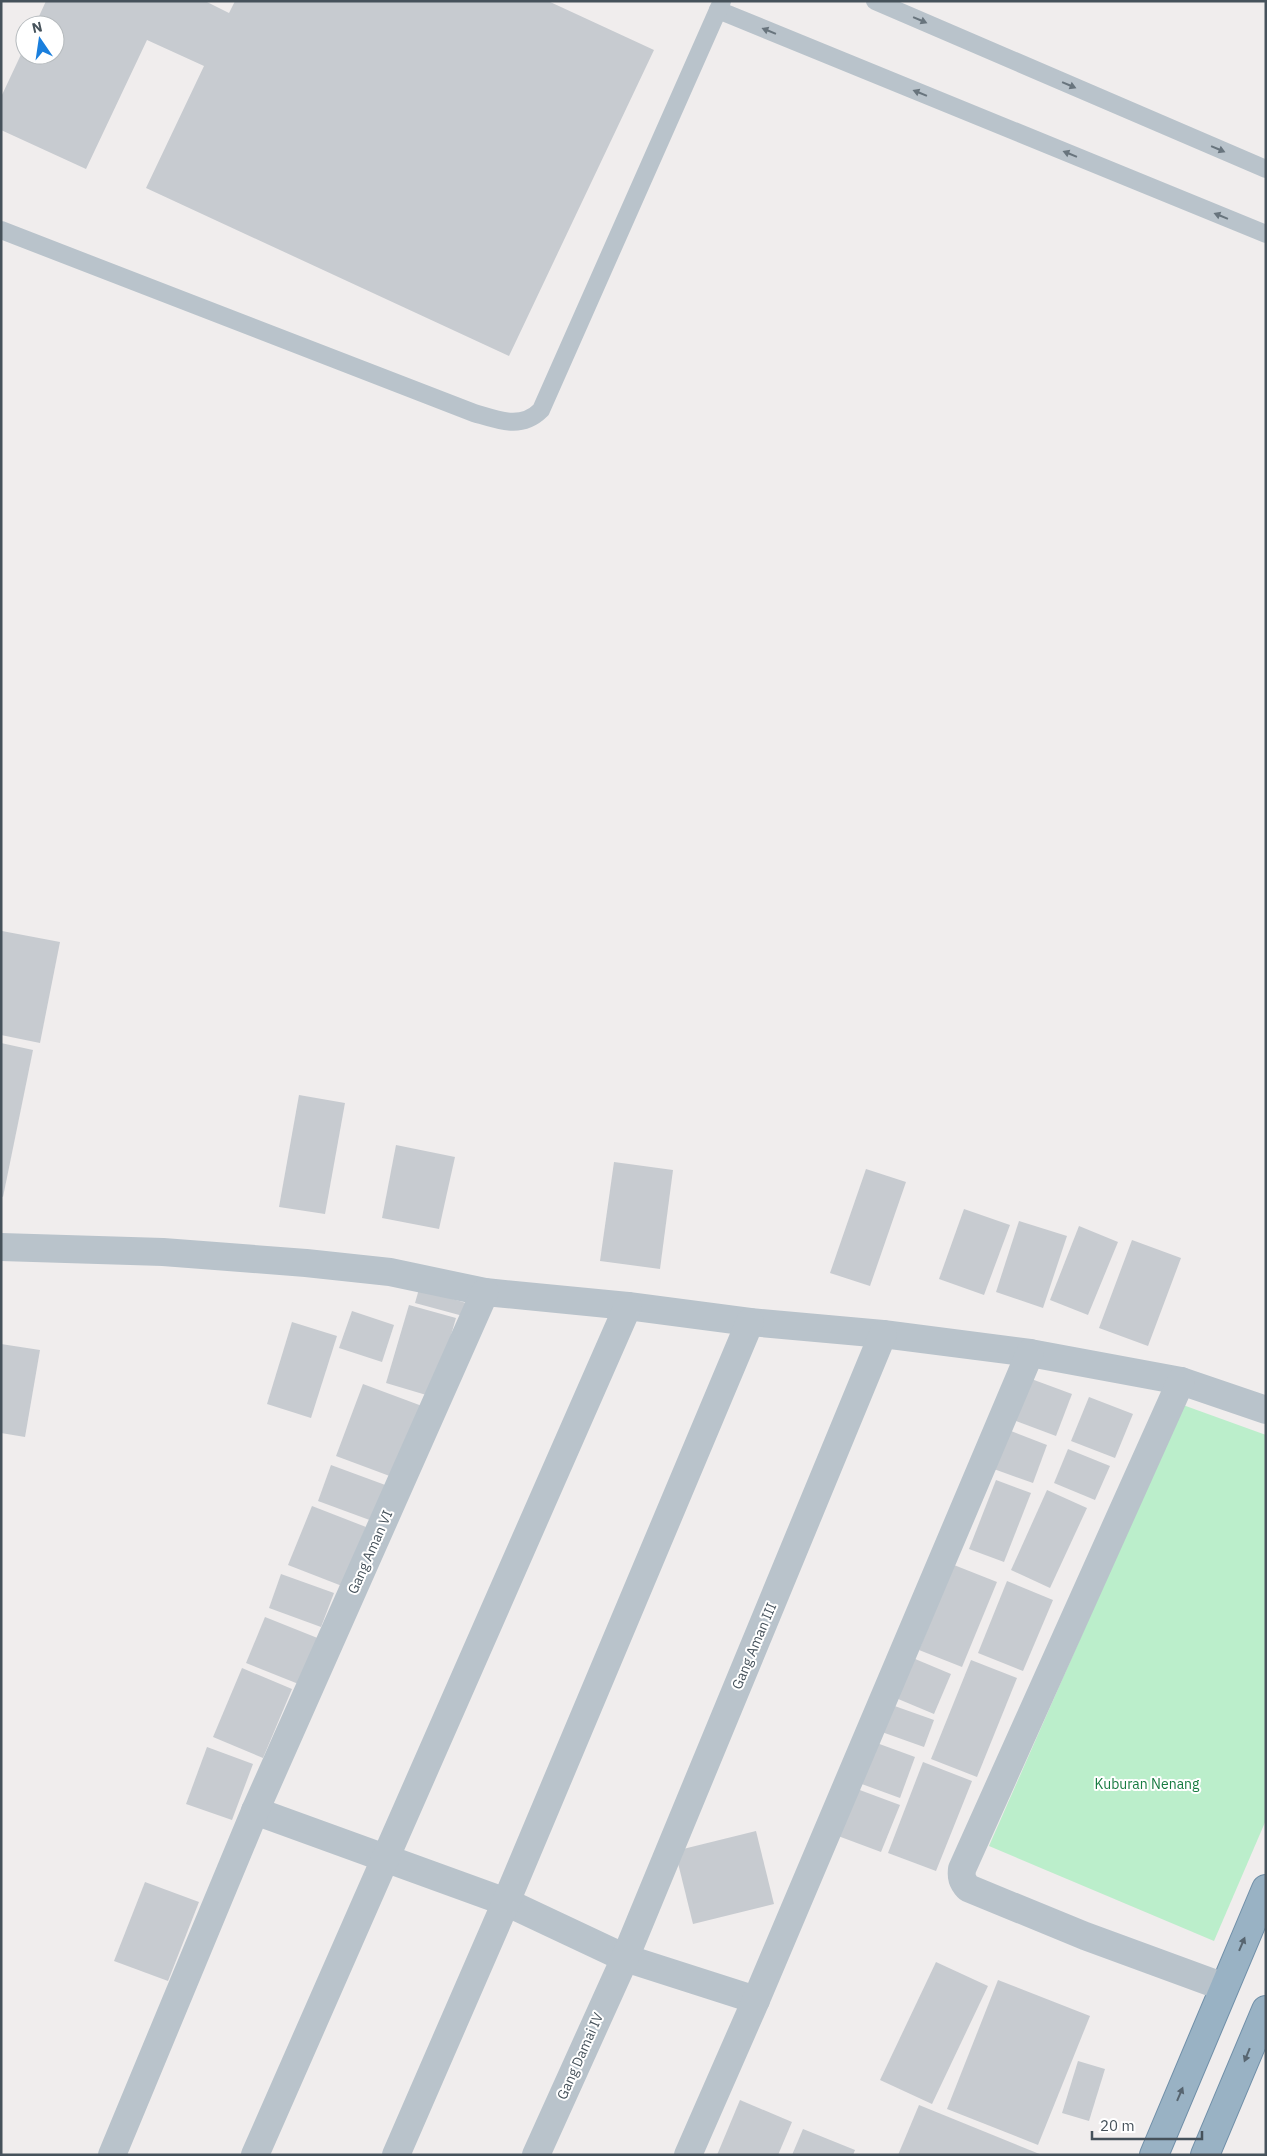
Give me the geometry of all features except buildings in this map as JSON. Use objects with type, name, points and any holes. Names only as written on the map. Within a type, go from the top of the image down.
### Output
[{"type":"highway","points":[[1154,2155],[1266,1889]]},
{"type":"highway","points":[[1205,2155],[1266,2010]]},
{"type":"street","points":[[1,1247],[162,1252],[306,1263],[390,1272],[485,1292],[628,1306],[750,1322],[884,1334],[1030,1353],[1181,1381],[1266,1410]]},
{"type":"street","name":"Gang Aman VI","points":[[112,2155],[255,1811],[485,1292]]},
{"type":"street","points":[[255,2155],[628,1306]]},
{"type":"street","points":[[396,2155],[506,1902],[750,1322]]},
{"type":"street","name":"Gang Aman III","points":[[624,1958],[884,1334]]},
{"type":"street","points":[[688,2155],[756,2000],[1030,1353]]},
{"type":"street","points":[[1181,1381],[962,1869],[961,1875],[968,1888],[1085,1936],[1224,1988]]},
{"type":"street","points":[[255,1811],[506,1902],[624,1958],[756,2000]]},
{"type":"street","name":"Gang Damai IV","points":[[536,2155],[624,1958]]},
{"type":"lane","points":[[875,1],[1266,169]]},
{"type":"lane","points":[[1,230],[474,412],[513,424],[541,410],[720,6],[1266,234]]},
{"type":"green space","name":"Kuburan Nenang","points":[[1183,1405],[1266,1435],[1266,1820],[1214,1941],[989,1846]]}]
